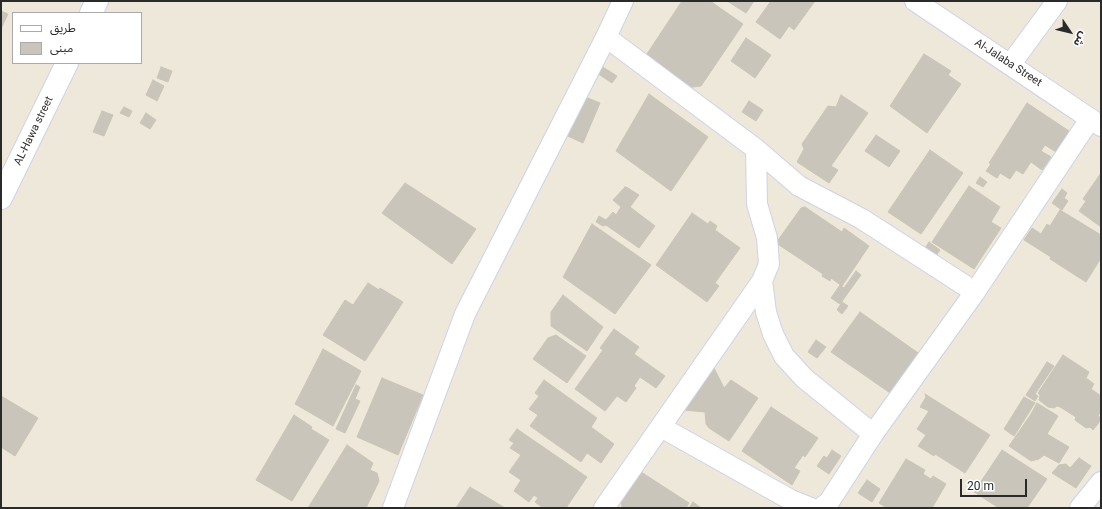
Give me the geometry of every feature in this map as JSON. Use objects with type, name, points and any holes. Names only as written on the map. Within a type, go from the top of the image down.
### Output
[{"type":"street","points":[[92,12],[97,1]]},
{"type":"street","points":[[393,508],[465,314],[623,1]]},
{"type":"street","name":"Al-Jalaba Street","points":[[915,1],[1096,122]]},
{"type":"street","points":[[1010,65],[1057,1]]},
{"type":"street","points":[[606,37],[756,149],[799,186],[862,220],[975,292]]},
{"type":"street","name":"AL-Hawa street","points":[[1,198],[67,64]]},
{"type":"street","points":[[821,508],[829,502],[873,434],[1096,122]]},
{"type":"street","points":[[604,508],[762,281],[769,264],[767,238],[757,204],[756,149]]},
{"type":"street","points":[[762,281],[766,312],[773,334],[784,356],[804,378],[873,434]]},
{"type":"street","points":[[661,427],[791,500],[812,508]]},
{"type":"street","points":[[1080,508],[1101,482]]},
{"type":"building","points":[[682,1],[710,1],[743,24],[701,86],[685,88],[643,60]]},
{"type":"building","points":[[727,1],[754,1],[746,13]]},
{"type":"building","points":[[771,1],[815,1],[794,30],[789,26],[780,39],[756,22]]},
{"type":"building","points":[[1,11],[8,14],[1,29]]},
{"type":"building","points":[[746,38],[771,55],[755,78],[731,61]]},
{"type":"building","points":[[924,54],[951,71],[948,75],[961,84],[927,133],[890,106]]},
{"type":"building","points":[[601,66],[617,76],[612,83],[594,71]]},
{"type":"building","points":[[161,67],[172,71],[168,82],[157,78]]},
{"type":"building","points":[[153,80],[164,86],[157,101],[146,95]]},
{"type":"building","points":[[578,94],[600,103],[583,143],[561,133]]},
{"type":"building","points":[[649,94],[708,137],[671,191],[616,151]]},
{"type":"building","points":[[841,95],[868,113],[831,166],[838,170],[829,183],[797,162],[804,149],[802,144],[828,106],[836,107]]},
{"type":"building","points":[[749,101],[763,110],[756,121],[742,112]]},
{"type":"building","points":[[1027,103],[1069,131],[1056,152],[1045,145],[1041,151],[1051,157],[1042,170],[1031,162],[1023,174],[1016,170],[1010,179],[1000,173],[997,178],[986,171],[991,164],[989,163]]},
{"type":"building","points":[[124,107],[132,111],[129,117],[120,113]]},
{"type":"building","points":[[102,111],[113,115],[104,136],[93,132]]},
{"type":"building","points":[[146,113],[156,120],[150,129],[140,123]]},
{"type":"building","points":[[876,135],[900,151],[889,167],[865,151]]},
{"type":"building","points":[[930,150],[963,173],[921,234],[888,212]]},
{"type":"building","points":[[1101,173],[1101,227],[1079,211],[1086,201],[1083,199]]},
{"type":"building","points":[[980,177],[987,182],[983,187],[976,183]]},
{"type":"building","points":[[405,183],[476,229],[452,264],[382,213]]},
{"type":"building","points":[[969,186],[1000,207],[991,222],[1001,228],[974,269],[932,242]]},
{"type":"building","points":[[625,187],[639,195],[630,207],[655,226],[639,248],[606,225],[603,226],[596,222],[599,216],[606,220],[613,212],[616,215],[621,207],[613,200]]},
{"type":"building","points":[[1062,189],[1067,193],[1064,198],[1068,201],[1062,210],[1052,203]]},
{"type":"building","points":[[805,207],[842,232],[844,228],[869,246],[842,286],[831,278],[830,281],[822,276],[823,274],[776,243],[801,208]]},
{"type":"building","points":[[1060,210],[1101,235],[1101,258],[1086,282],[1024,240],[1032,228],[1041,234],[1047,224],[1050,226]]},
{"type":"building","points":[[692,213],[708,224],[710,221],[717,226],[715,230],[740,248],[715,283],[719,286],[707,302],[656,265]]},
{"type":"building","points":[[592,224],[651,265],[615,314],[563,277]]},
{"type":"building","points":[[929,242],[940,250],[935,257],[924,250]]},
{"type":"building","points":[[856,271],[861,275],[840,304],[831,298],[840,285],[844,288]]},
{"type":"building","points":[[368,283],[379,290],[380,288],[403,302],[365,361],[323,335],[345,300],[353,305]]},
{"type":"building","points":[[563,295],[603,327],[587,351],[551,326],[551,312]]},
{"type":"building","points":[[842,302],[848,306],[842,314],[837,310]]},
{"type":"building","points":[[860,312],[921,355],[893,395],[831,352]]},
{"type":"building","points":[[614,329],[639,347],[634,354],[665,376],[656,388],[640,377],[634,386],[636,388],[626,402],[617,396],[605,411],[575,389],[603,350],[600,348]]},
{"type":"building","points":[[556,335],[586,356],[567,383],[533,359],[548,338]]},
{"type":"building","points":[[816,340],[826,347],[817,358],[808,352]]},
{"type":"building","points":[[323,349],[361,371],[333,426],[295,404]]},
{"type":"building","points":[[1063,355],[1089,372],[1086,378],[1094,384],[1091,389],[1101,396],[1101,411],[1098,416],[1101,420],[1093,430],[1090,427],[1086,428],[1075,420],[1076,417],[1060,407],[1048,407],[1039,400],[1040,395],[1038,393]]},
{"type":"building","points":[[1047,362],[1054,366],[1035,394],[1038,396],[1035,401],[1026,395]]},
{"type":"building","points":[[713,366],[724,388],[731,380],[758,398],[729,441],[709,428],[706,424],[705,412],[683,410],[688,396],[697,397],[690,392]]},
{"type":"building","points":[[382,378],[423,395],[398,455],[357,437]]},
{"type":"building","points":[[544,380],[597,418],[591,427],[614,444],[601,463],[587,453],[581,462],[530,426],[538,415],[529,409],[539,396],[535,393]]},
{"type":"building","points":[[356,385],[360,387],[355,399],[360,401],[345,433],[336,429]]},
{"type":"building","points":[[925,394],[990,435],[965,473],[935,454],[934,456],[918,446],[926,435],[917,429],[929,411],[920,407],[926,397]]},
{"type":"building","points":[[1,396],[38,418],[15,456],[1,447]]},
{"type":"building","points":[[1024,397],[1035,403],[1014,436],[1004,429]]},
{"type":"building","points":[[1037,403],[1058,416],[1047,434],[1069,447],[1059,463],[1044,455],[1039,459],[1031,461],[1009,446]]},
{"type":"building","points":[[771,407],[818,438],[805,457],[803,455],[794,468],[800,471],[792,485],[742,451]]},
{"type":"building","points":[[294,415],[312,427],[311,429],[329,440],[292,501],[256,480]]},
{"type":"building","points":[[517,429],[587,477],[566,508],[543,508],[535,502],[538,498],[534,495],[529,502],[514,491],[521,480],[509,472],[521,455],[510,448],[514,443],[509,440]]},
{"type":"building","points":[[347,445],[373,463],[370,470],[377,473],[379,481],[366,508],[308,508]]},
{"type":"building","points":[[832,450],[841,456],[829,474],[817,466],[824,456],[827,458]]},
{"type":"building","points":[[1002,450],[1047,479],[1027,508],[999,508],[974,492]]},
{"type":"building","points":[[1079,458],[1091,466],[1076,488],[1052,473],[1059,465],[1066,464],[1070,468]]},
{"type":"building","points":[[906,459],[925,470],[923,474],[931,479],[933,476],[946,484],[932,508],[887,508],[879,503]]},
{"type":"building","points":[[641,472],[689,503],[686,508],[622,508],[621,499]]},
{"type":"building","points":[[867,480],[880,489],[872,502],[858,493]]},
{"type":"building","points":[[470,487],[505,508],[456,508]]},
{"type":"building","points":[[693,502],[701,508],[689,508]]}]
